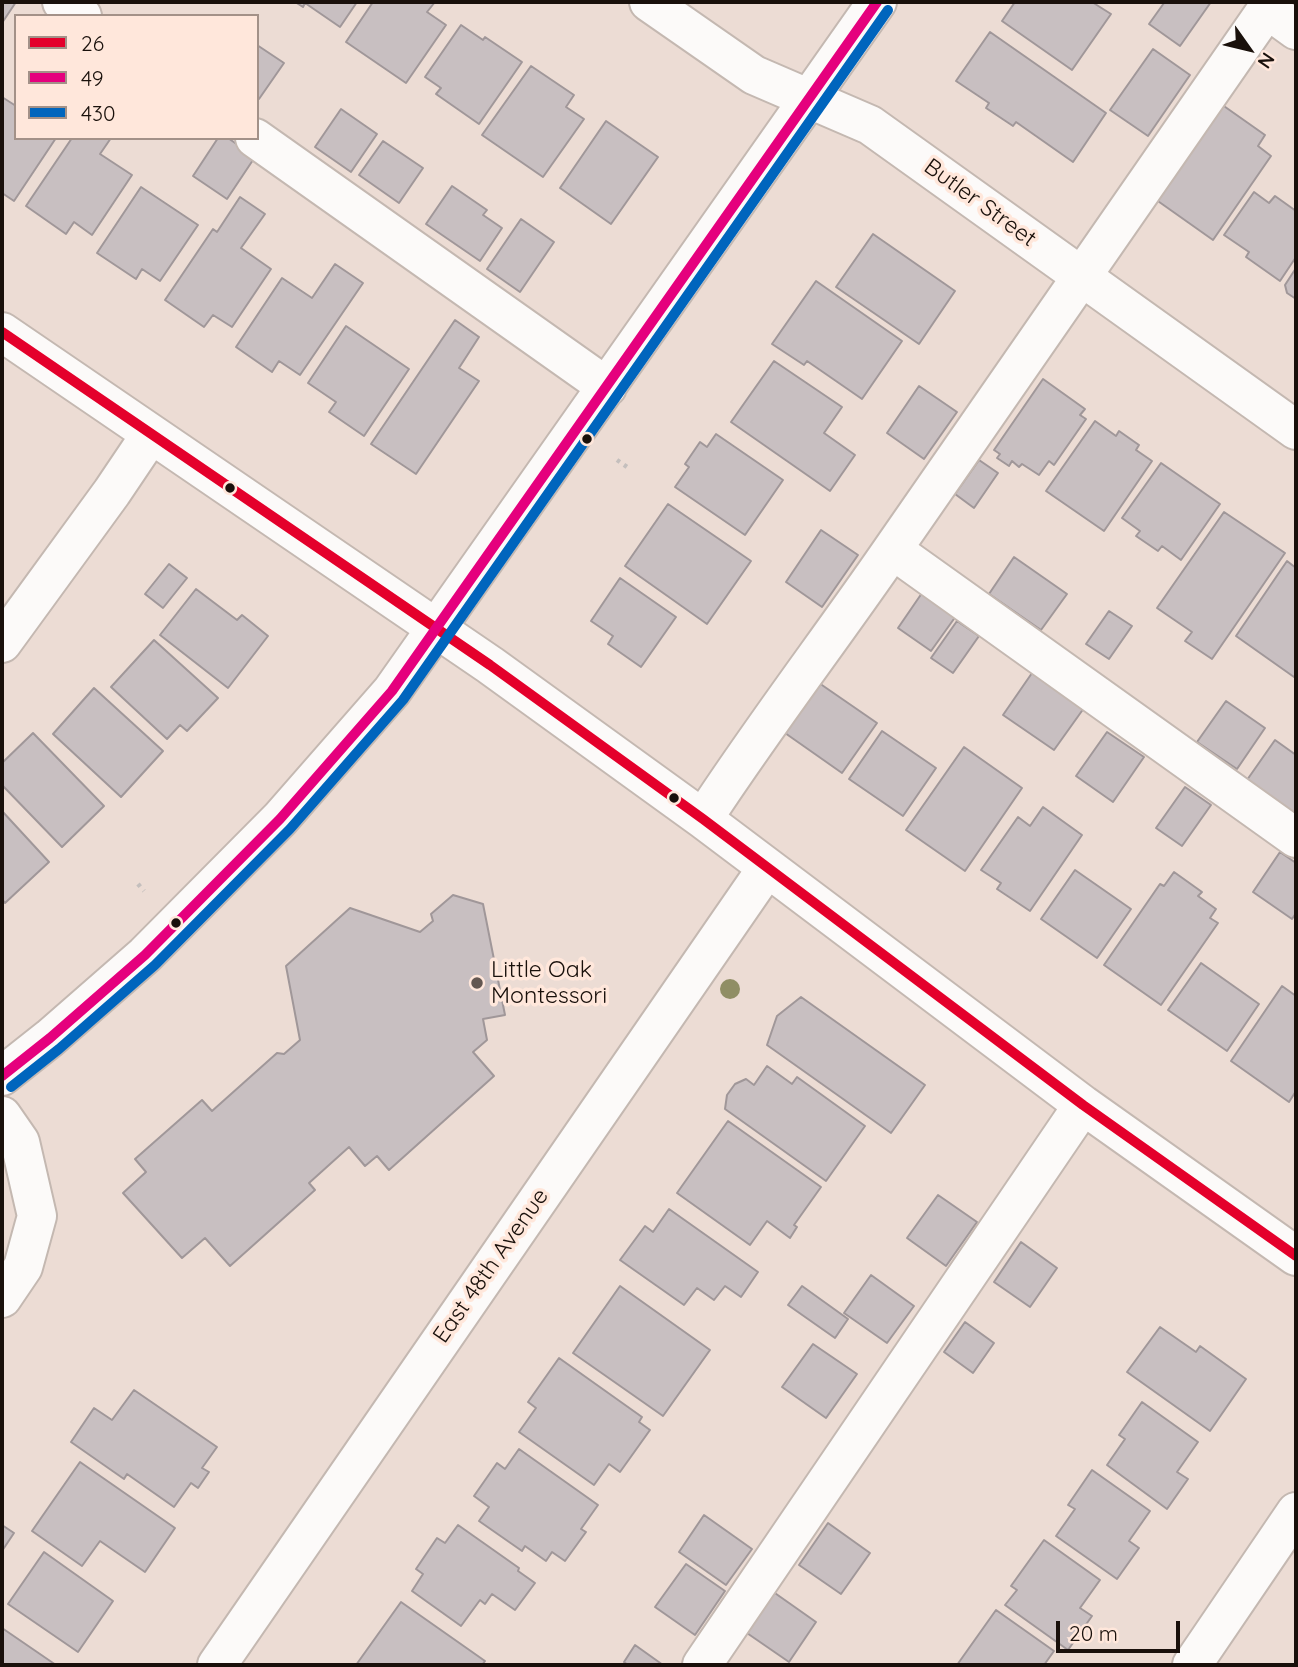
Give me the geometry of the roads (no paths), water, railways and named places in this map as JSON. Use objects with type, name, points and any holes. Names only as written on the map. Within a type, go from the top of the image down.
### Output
[{"type":"street","points":[[62,2],[79,14]]},
{"type":"street","name":"Butler Street","points":[[649,2],[754,75],[870,125],[1296,430]]},
{"type":"street","points":[[2,1076],[145,955],[280,819],[392,691],[877,2]]},
{"type":"street","points":[[703,819],[732,774],[893,550],[1080,275],[1278,14]]},
{"type":"street","points":[[258,140],[607,387]]},
{"type":"street","points":[[2,332],[436,628],[703,819],[1083,1105],[1296,1256]]},
{"type":"street","points":[[2,643],[151,434]]},
{"type":"street","points":[[893,550],[1296,838]]},
{"type":"street","name":"East 48th Avenue","points":[[217,1665],[766,868]]},
{"type":"street","points":[[702,1665],[1083,1105]]},
{"type":"street","points":[[2,1116],[20,1142],[37,1216],[23,1267],[2,1298]]},
{"type":"street","points":[[1192,1665],[1296,1512]]},
{"type":"place","name":"Little Oak Montessori","points":[[477,983]]}]
